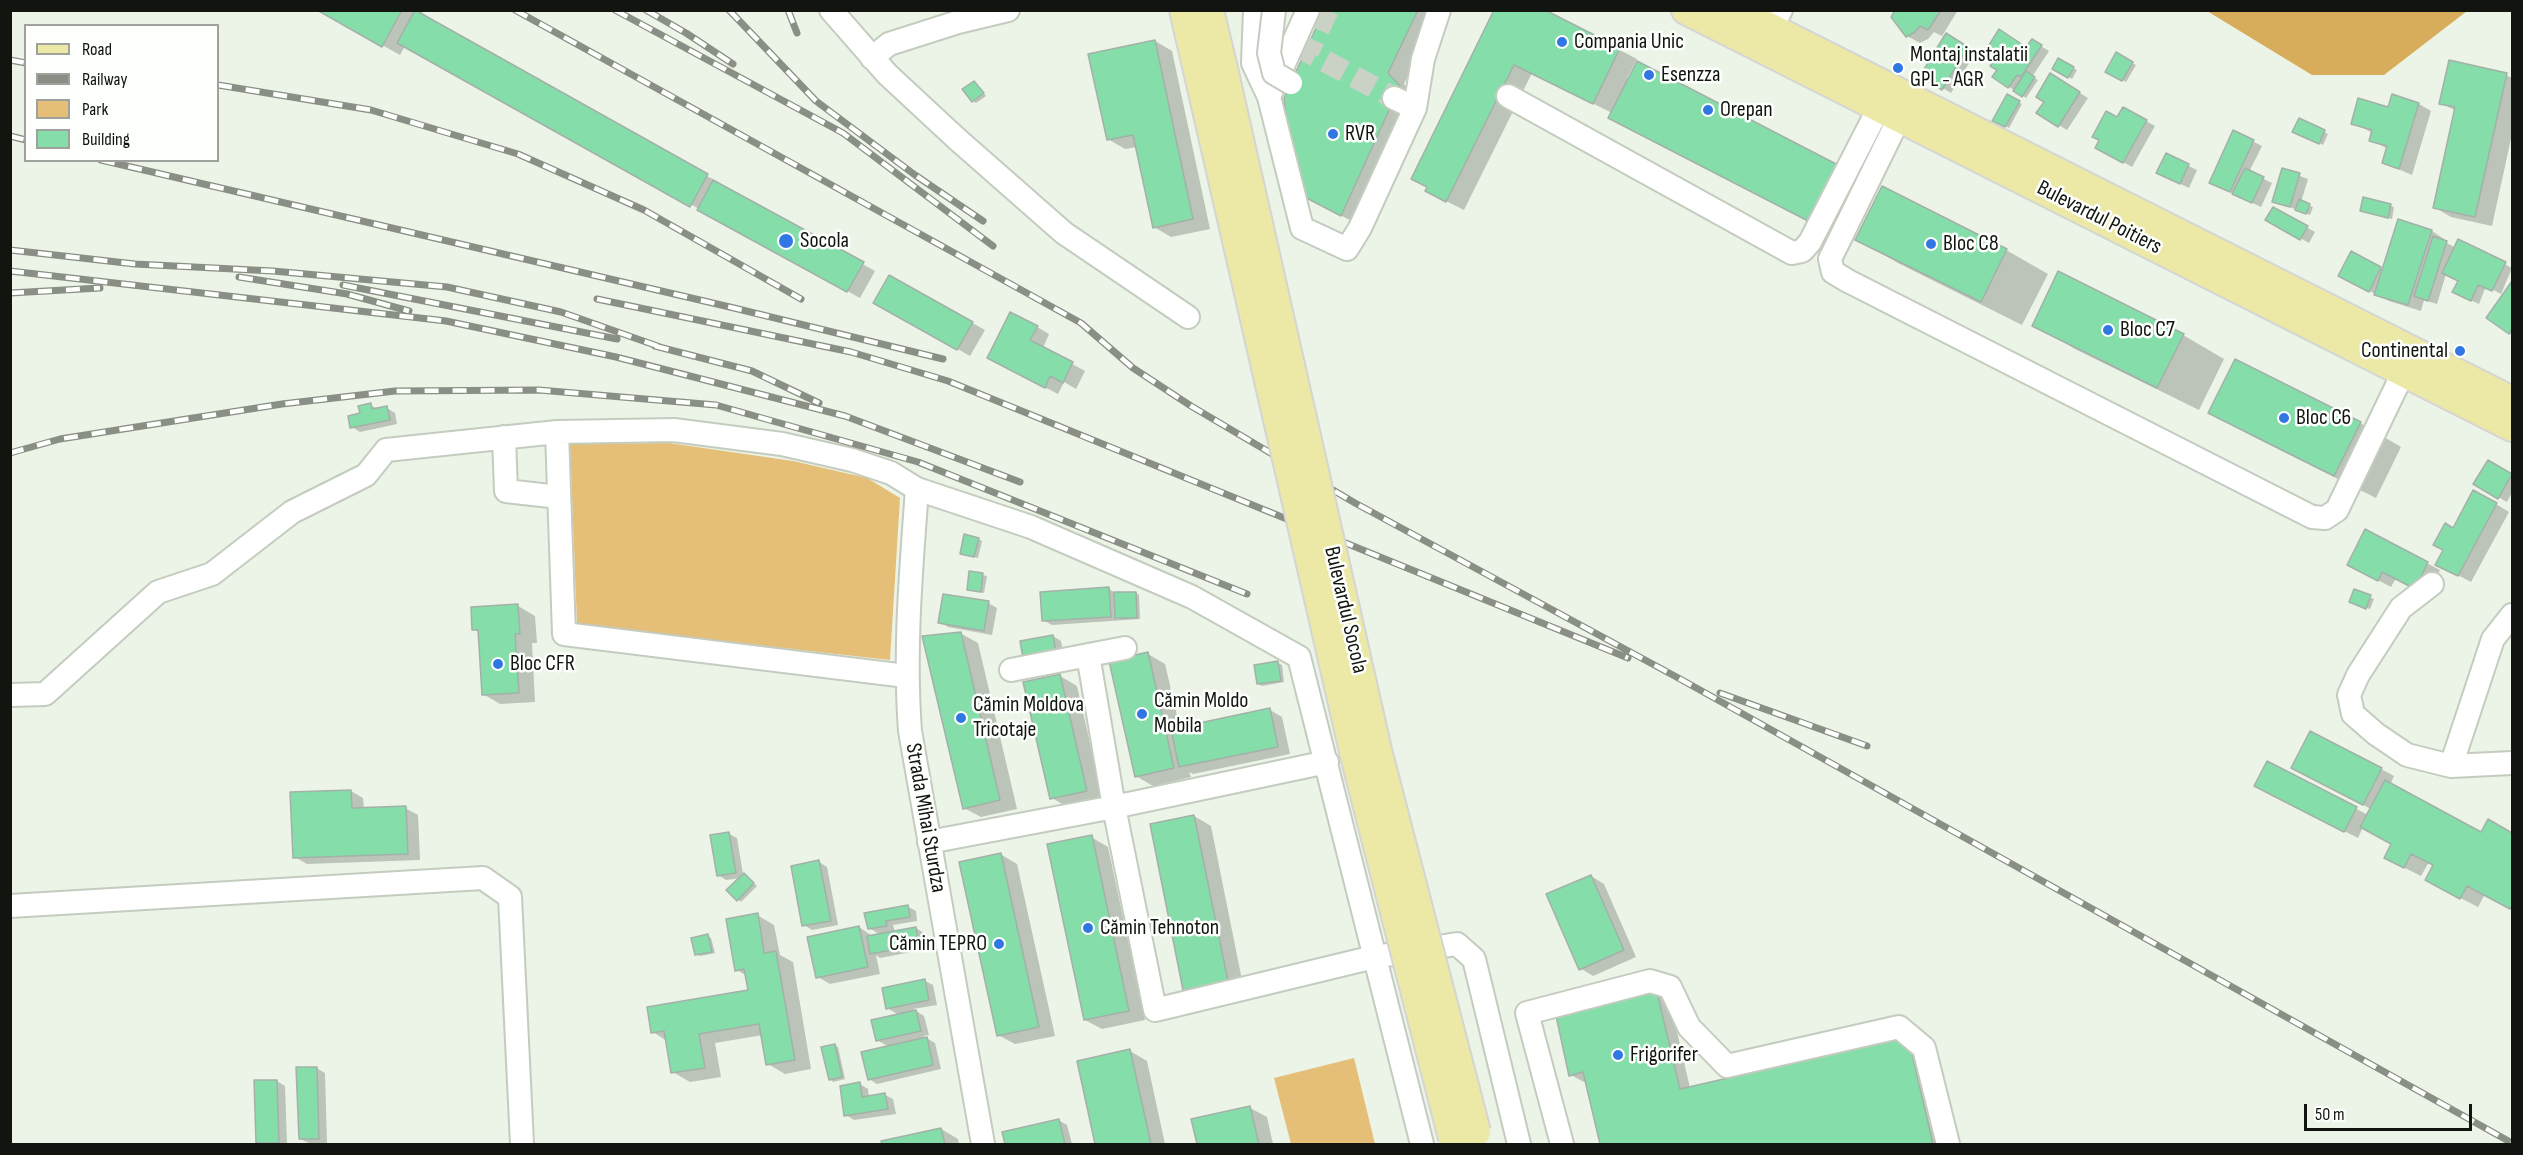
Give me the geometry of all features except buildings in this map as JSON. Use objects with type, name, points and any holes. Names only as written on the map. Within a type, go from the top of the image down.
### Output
[{"type":"main road","points":[[1184,10],[1212,76]]},
{"type":"main road","points":[[1209,10],[1212,76]]},
{"type":"main road","name":"Bulevardul Poitiers","points":[[1686,10],[1894,102],[2512,401]]},
{"type":"main road","name":"Bulevardul Poitiers","points":[[1735,10],[1776,20],[1894,102],[2512,427]]},
{"type":"main road","name":"Bulevardul Socola","points":[[1212,76],[1377,750],[1466,1140]]},
{"type":"street","points":[[831,10],[872,58],[957,139],[1064,233],[1188,317]]},
{"type":"street","points":[[872,58],[889,44],[956,16],[1008,10]]},
{"type":"street","points":[[1255,10],[1253,63],[1269,97],[1302,228],[1347,249],[1360,228],[1415,108],[1423,59],[1439,10]]},
{"type":"street","points":[[1274,10],[1269,53],[1274,73],[1291,83]]},
{"type":"street","points":[[1269,97],[1308,10]]},
{"type":"street","points":[[1508,96],[1792,252],[1802,251],[1810,242],[1894,102]]},
{"type":"street","points":[[1395,98],[1415,108]]},
{"type":"street","points":[[1894,102],[1830,259],[1833,272],[2312,517],[2325,518],[2337,510],[2404,372]]},
{"type":"street","points":[[10,695],[45,694],[158,592],[212,574],[292,512],[366,475],[386,450],[557,432],[674,430],[782,444],[862,463],[891,473],[917,489],[1031,526],[1192,597],[1299,657],[1422,1144]]},
{"type":"street","points":[[557,432],[564,634],[906,676]]},
{"type":"street","points":[[504,437],[506,491],[559,497]]},
{"type":"street","name":"Strada Mihai Sturdza","points":[[917,489],[906,631],[910,731],[983,1144]]},
{"type":"street","points":[[2432,584],[2401,608],[2358,675],[2349,695],[2353,714],[2376,734],[2407,755],[2451,766],[2512,763]]},
{"type":"street","points":[[2451,766],[2493,639],[2512,615]]},
{"type":"street","points":[[1011,670],[1125,648]]},
{"type":"street","points":[[1088,655],[1114,807],[1155,1010],[1374,957],[1457,944],[1474,959],[1519,1144]]},
{"type":"street","points":[[929,842],[1114,807],[1327,762]]},
{"type":"street","points":[[10,906],[483,878],[510,897],[522,1144]]},
{"type":"street","points":[[1562,1144],[1527,1012],[1650,981],[1670,987],[1689,1027],[1727,1066],[1899,1027],[1924,1048],[1948,1144]]},
{"type":"green space","points":[[669,443],[793,461],[867,478],[900,498],[890,660],[577,625],[570,444]]},
{"type":"green space","points":[[1354,1058],[1375,1144],[1291,1144],[1274,1078]]},
{"type":"shaded area","points":[[2467,10],[2384,75],[2312,75],[2207,11]]},
{"type":"tunnel","points":[[1328,10],[1308,52],[1394,98]]},
{"type":"railway","points":[[515,10],[1081,323],[1133,368],[1191,406],[1355,503],[1682,680],[2512,1143]]},
{"type":"railway","points":[[615,10],[843,133],[993,246]]},
{"type":"railway","points":[[646,10],[733,64]]},
{"type":"railway","points":[[729,10],[816,101],[915,175],[983,221]]},
{"type":"railway","points":[[788,10],[797,33]]},
{"type":"railway","points":[[10,60],[24,63]]},
{"type":"railway","points":[[219,85],[371,110],[518,154],[644,210],[801,299]]},
{"type":"railway","points":[[10,136],[24,140]]},
{"type":"railway","points":[[110,162],[943,359]]},
{"type":"railway","points":[[10,250],[135,264],[273,271],[447,287],[561,312],[663,348]]},
{"type":"railway","points":[[10,271],[446,321],[616,357],[845,416],[1020,482]]},
{"type":"railway","points":[[239,277],[347,294],[409,311]]},
{"type":"railway","points":[[343,285],[617,339]]},
{"type":"railway","points":[[10,293],[100,288]]},
{"type":"railway","points":[[597,299],[851,352],[948,381],[1628,658]]},
{"type":"railway","points":[[655,346],[752,371],[819,403]]},
{"type":"railway","points":[[10,453],[60,439],[282,404],[395,391],[539,390],[716,405],[918,462],[1247,594]]},
{"type":"railway","points":[[1720,693],[1867,746]]},
{"type":"place","name":"Compania Unic","points":[[1562,42]]},
{"type":"place","name":"Montaj instalatii GPL - AGR","points":[[1898,68]]},
{"type":"place","name":"Esenzza","points":[[1649,75]]},
{"type":"place","name":"Orepan","points":[[1708,110]]},
{"type":"place","name":"RVR","points":[[1333,134]]},
{"type":"place","name":"Socola","points":[[786,241]]},
{"type":"place","name":"Bloc C8","points":[[1931,244]]},
{"type":"place","name":"Bloc C7","points":[[2108,330]]},
{"type":"place","name":"Continental","points":[[2460,351]]},
{"type":"place","name":"Bloc C6","points":[[2284,418]]},
{"type":"place","name":"Bloc CFR","points":[[498,664]]},
{"type":"place","name":"Cămin Moldo Mobila","points":[[1142,714]]},
{"type":"place","name":"Cămin Moldova Tricotaje","points":[[961,718]]},
{"type":"place","name":"Cămin Tehnoton","points":[[1088,928]]},
{"type":"place","name":"Cămin TEPRO","points":[[999,944]]},
{"type":"place","name":"Frigorifer","points":[[1618,1055]]}]
